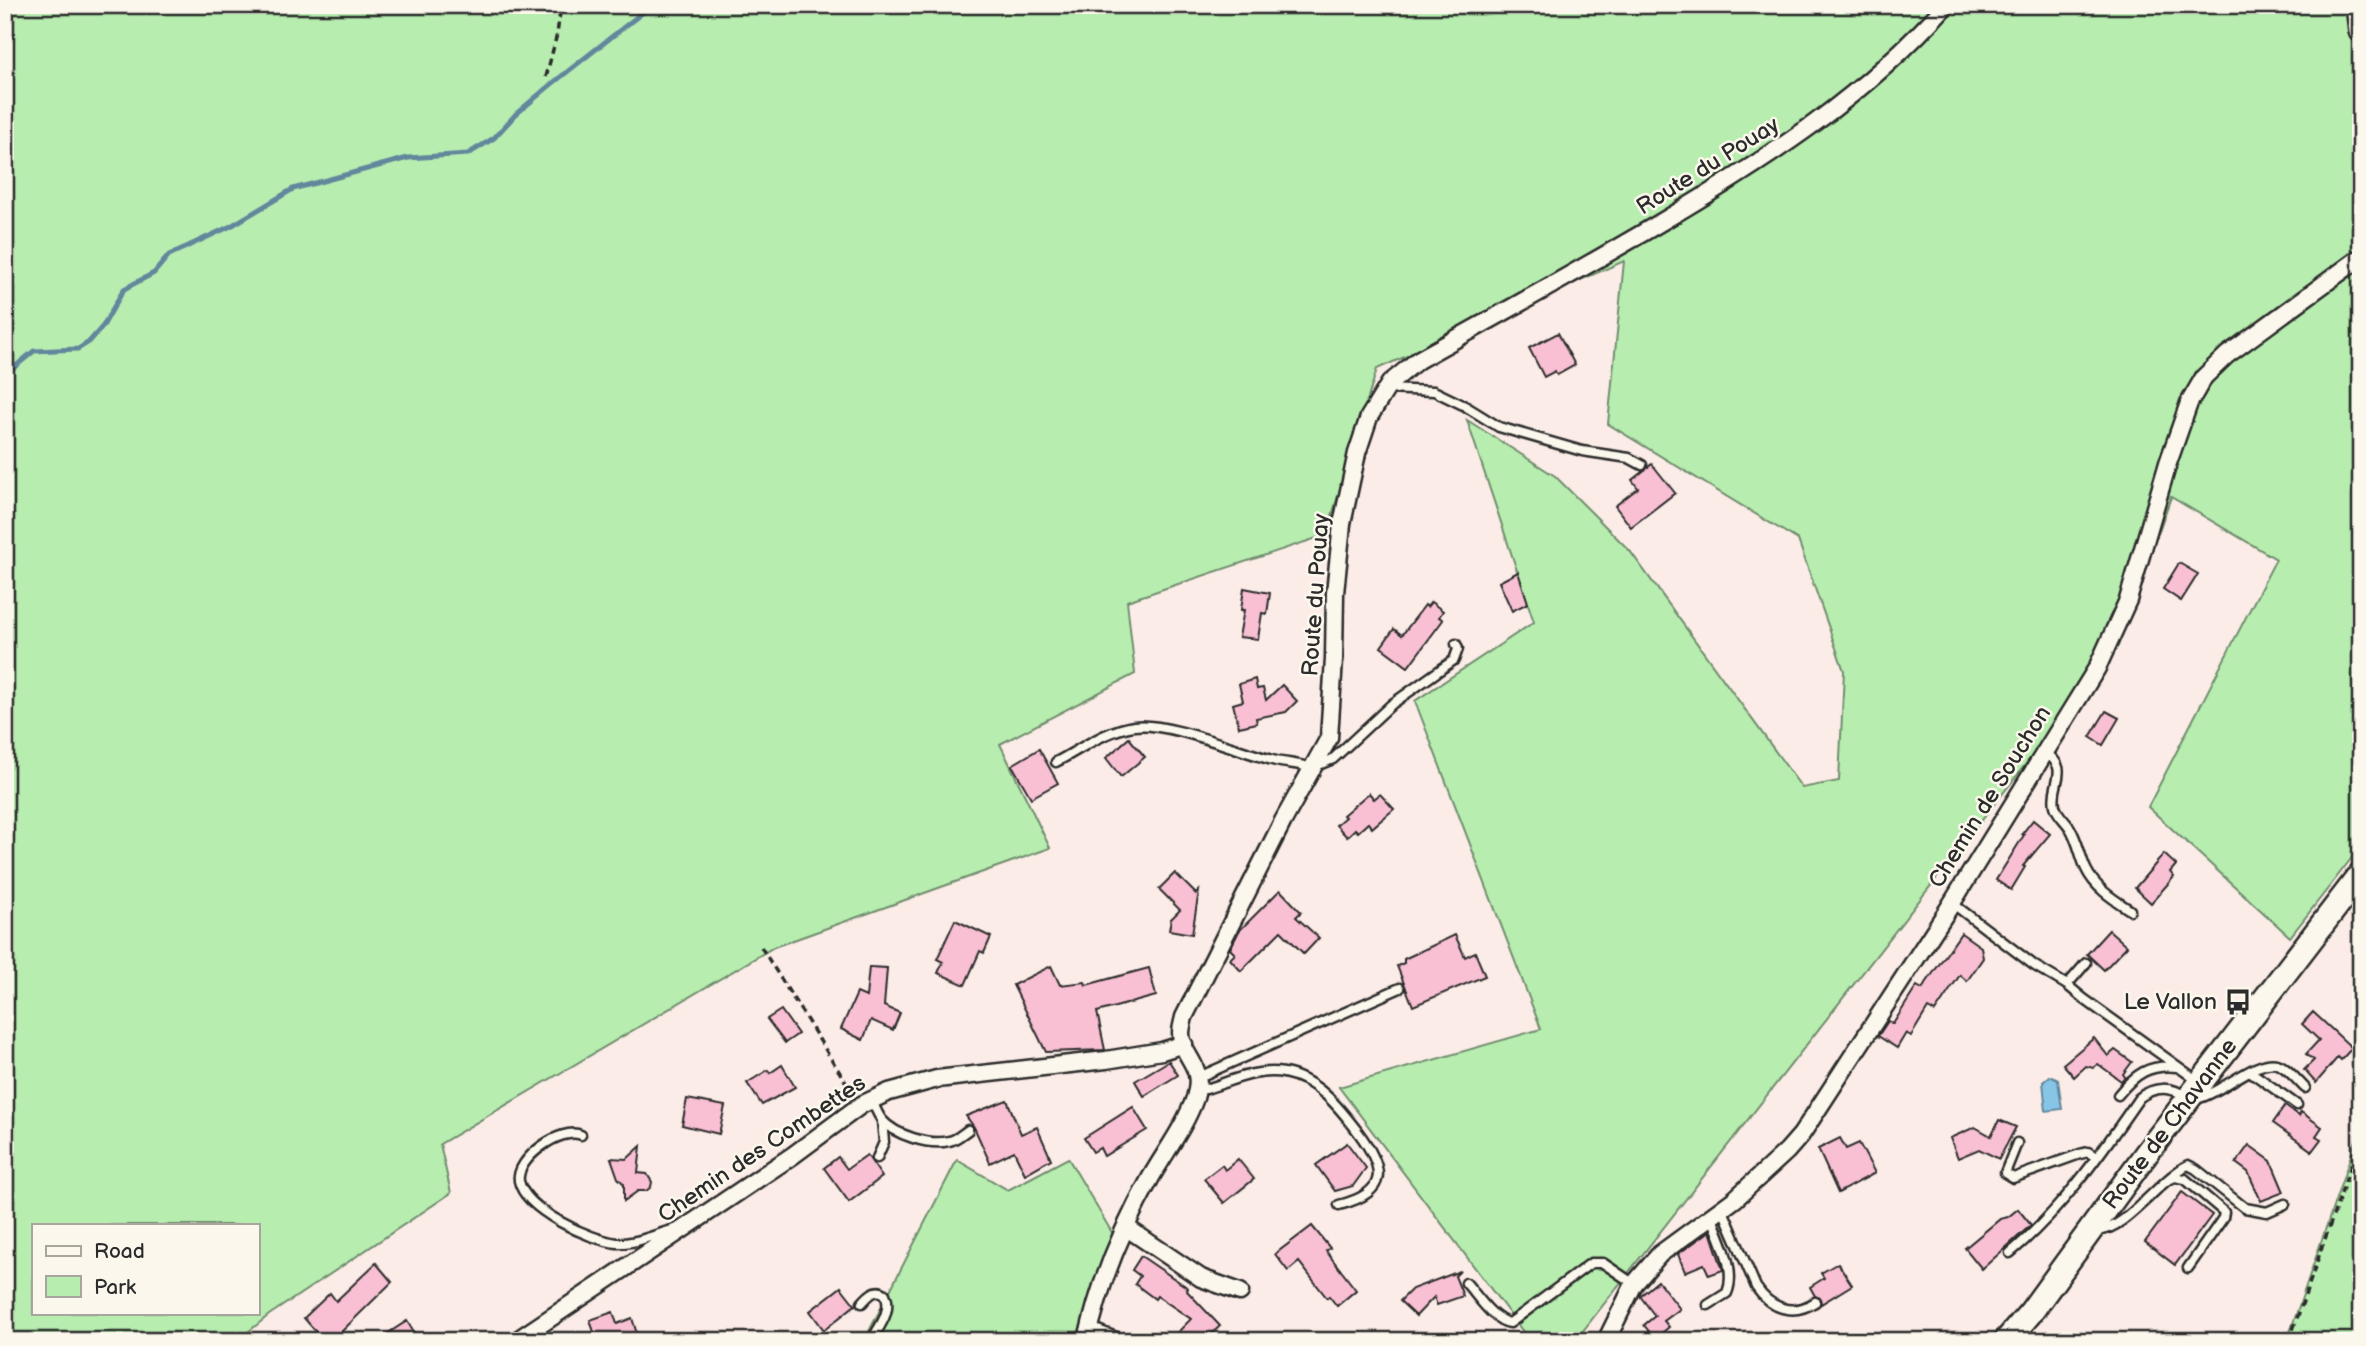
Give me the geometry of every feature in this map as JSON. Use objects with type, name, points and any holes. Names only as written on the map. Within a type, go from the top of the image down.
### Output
[{"type":"main road","points":[[2358,5],[2361,31]]},
{"type":"main road","name":"Route de Chavanne","points":[[2006,1341],[2031,1312],[2092,1226],[2361,874]]},
{"type":"street","name":"Route du Pouay","points":[[1184,1044],[1181,1032],[1184,1017],[1283,821],[1329,738],[1335,593],[1342,524],[1357,453],[1369,417],[1390,383],[1418,360],[1634,239],[1733,180],[1815,125],[1885,68],[1946,5]]},
{"type":"street","name":"Chemin de Souchon","points":[[1606,1341],[1634,1284],[1660,1254],[1735,1199],[1801,1135],[1952,903],[2097,668],[2128,600],[2168,463],[2189,403],[2204,377],[2227,355],[2361,257]]},
{"type":"street","points":[[1116,1341],[1088,1336],[1109,1267],[1150,1180],[1190,1112],[1198,1083],[1192,1059],[1184,1044]]},
{"type":"street","name":"Chemin des Combettes","points":[[516,1341],[792,1156],[866,1103],[899,1089],[937,1079],[1106,1060],[1162,1051],[1184,1044]]},
{"type":"street","points":[[1127,1228],[1201,1278],[1240,1292]]},
{"type":"lane","points":[[1386,389],[1434,391],[1499,427],[1582,451],[1629,458],[1642,465]]},
{"type":"lane","points":[[1056,762],[1116,730],[1144,724],[1277,761],[1321,765],[1333,759],[1392,704],[1454,660],[1458,649],[1456,644]]},
{"type":"lane","points":[[2045,752],[2053,757],[2060,772],[2054,794],[2058,814],[2072,832],[2086,869],[2103,892],[2130,910]]},
{"type":"lane","points":[[1952,903],[2035,967],[2067,985],[2177,1067],[2199,1098],[2208,1097],[2270,1063],[2280,1065],[2305,1088]]},
{"type":"lane","points":[[2067,985],[2086,963]]},
{"type":"lane","points":[[1198,1083],[1400,988]]},
{"type":"lane","points":[[2118,1095],[2132,1078],[2143,1072],[2177,1067]]},
{"type":"lane","points":[[1198,1083],[1206,1088],[1263,1072],[1284,1073],[1305,1079],[1322,1091],[1346,1115],[1375,1155],[1379,1168],[1377,1182],[1370,1191],[1353,1201],[1339,1205]]},
{"type":"lane","points":[[2251,1072],[2297,1105]]},
{"type":"lane","points":[[2010,1253],[2036,1232],[2139,1098],[2147,1092],[2168,1088],[2194,1092]]},
{"type":"lane","points":[[866,1103],[882,1121],[908,1136],[941,1142],[956,1139],[968,1130]]},
{"type":"lane","points":[[877,1158],[884,1142],[882,1121]]},
{"type":"lane","points":[[580,1135],[573,1132],[535,1150],[522,1167],[518,1178],[520,1186],[530,1198],[561,1223],[606,1240],[629,1242],[674,1229],[679,1232]]},
{"type":"lane","points":[[2017,1143],[2005,1173],[2012,1178],[2080,1154],[2088,1153],[2096,1157]]},
{"type":"lane","points":[[2092,1226],[2099,1231],[2110,1229],[2127,1218],[2162,1182],[2188,1165],[2196,1168],[2245,1208],[2267,1212],[2285,1204]]},
{"type":"lane","points":[[2162,1182],[2175,1177],[2185,1179],[2224,1212],[2223,1218],[2188,1268]]},
{"type":"lane","points":[[1716,1211],[1764,1299],[1775,1307],[1793,1310],[1815,1302]]},
{"type":"lane","points":[[1709,1305],[1727,1293],[1731,1279],[1716,1211]]},
{"type":"lane","points":[[1466,1283],[1496,1315],[1510,1324],[1591,1263],[1603,1263],[1634,1284]]},
{"type":"lane","points":[[862,1303],[870,1294],[881,1291],[888,1300],[885,1316],[871,1341]]},
{"type":"path","points":[[546,77],[561,5]]},
{"type":"path","points":[[761,947],[866,1103]]},
{"type":"path","points":[[2289,1341],[2361,1137]]},
{"type":"green space","points":[[5,5],[2353,5],[2361,40],[2361,846],[2290,937],[2148,807],[2276,559],[2171,497],[2118,646],[1575,1341],[1530,1341],[1339,1087],[1541,1029],[1415,701],[1534,622],[1467,420],[1555,476],[1630,551],[1802,788],[1839,781],[1844,671],[1798,540],[1608,424],[1624,261],[1377,369],[1326,535],[1127,601],[1135,674],[1000,744],[1050,848],[774,947],[440,1144],[451,1193],[269,1315],[237,1341],[5,1341]]},
{"type":"green space","points":[[2361,1126],[2361,1341],[2287,1341]]},
{"type":"green space","points":[[1068,1158],[1114,1236],[1081,1341],[864,1341],[957,1160],[1008,1190]]},
{"type":"water","points":[[2050,1076],[2058,1080],[2062,1109],[2046,1111],[2043,1082]]},
{"type":"building","points":[[1558,333],[1575,365],[1557,375],[1555,371],[1544,377],[1529,348]]},
{"type":"building","points":[[1652,464],[1675,493],[1631,527],[1615,506],[1638,488],[1632,480]]},
{"type":"building","points":[[2179,563],[2198,574],[2181,601],[2163,589]]},
{"type":"building","points":[[1518,572],[1528,603],[1512,611],[1499,582]]},
{"type":"building","points":[[1244,588],[1270,593],[1267,614],[1262,613],[1258,639],[1239,637],[1244,610],[1241,610]]},
{"type":"building","points":[[1431,602],[1443,611],[1439,617],[1443,620],[1408,667],[1381,647],[1394,629],[1402,635],[1425,605],[1427,607]]},
{"type":"building","points":[[1255,679],[1257,689],[1263,688],[1266,700],[1282,685],[1297,701],[1286,712],[1256,718],[1257,723],[1239,727],[1233,704],[1243,701],[1239,684]]},
{"type":"building","points":[[2106,711],[2119,718],[2103,745],[2090,737]]},
{"type":"building","points":[[1129,738],[1145,757],[1121,777],[1106,758]]},
{"type":"building","points":[[1039,749],[1058,783],[1031,798],[1012,765]]},
{"type":"building","points":[[1369,793],[1374,799],[1380,794],[1394,809],[1372,828],[1368,823],[1358,832],[1355,829],[1347,837],[1336,825],[1345,817],[1343,815]]},
{"type":"building","points":[[2033,820],[2050,834],[2023,866],[2025,867],[2011,890],[1996,880]]},
{"type":"building","points":[[2164,854],[2176,865],[2170,872],[2174,877],[2151,903],[2135,888]]},
{"type":"building","points":[[1175,873],[1196,894],[1199,891],[1192,934],[1169,930],[1171,919],[1180,910],[1159,889]]},
{"type":"building","points":[[1280,890],[1301,912],[1296,917],[1319,938],[1304,954],[1281,931],[1241,971],[1230,959],[1235,954],[1230,949],[1239,931]]},
{"type":"building","points":[[955,920],[991,937],[984,953],[980,951],[965,985],[938,973],[943,962],[937,959]]},
{"type":"building","points":[[2109,930],[2127,946],[2104,970],[2087,954]]},
{"type":"building","points":[[1961,933],[1981,947],[1983,958],[1967,981],[1960,975],[1935,1012],[1928,1008],[1911,1036],[1906,1033],[1897,1048],[1878,1036],[1888,1021],[1893,1024],[1917,986],[1922,989]]},
{"type":"building","points":[[1455,935],[1465,957],[1475,952],[1485,976],[1413,1006],[1397,966],[1404,963],[1404,959]]},
{"type":"building","points":[[1051,966],[1060,985],[1085,982],[1086,985],[1149,968],[1156,996],[1097,1012],[1105,1050],[1046,1052],[1013,985]]},
{"type":"building","points":[[869,967],[887,968],[884,1006],[900,1013],[893,1030],[871,1020],[863,1040],[841,1029],[857,993],[866,997]]},
{"type":"building","points":[[781,1010],[798,1034],[785,1043],[767,1019]]},
{"type":"building","points":[[2313,1012],[2352,1048],[2341,1060],[2338,1057],[2316,1083],[2304,1070],[2314,1060],[2306,1054],[2319,1040],[2302,1024]]},
{"type":"building","points":[[2094,1038],[2108,1056],[2115,1050],[2132,1062],[2121,1081],[2098,1064],[2093,1068],[2086,1066],[2074,1077],[2063,1064]]},
{"type":"building","points":[[1169,1061],[1178,1075],[1144,1096],[1135,1081]]},
{"type":"building","points":[[782,1065],[795,1087],[762,1105],[747,1083]]},
{"type":"building","points":[[687,1099],[725,1106],[719,1134],[682,1125]]},
{"type":"building","points":[[1007,1100],[1021,1134],[1037,1127],[1051,1159],[1025,1174],[1014,1151],[990,1163],[974,1127],[966,1116]]},
{"type":"building","points":[[2285,1106],[2299,1116],[2301,1112],[2322,1127],[2316,1136],[2321,1139],[2312,1151],[2273,1123]]},
{"type":"building","points":[[1133,1107],[1147,1130],[1104,1156],[1100,1148],[1093,1152],[1084,1138]]},
{"type":"building","points":[[1999,1120],[2016,1127],[1999,1159],[1979,1149],[1958,1158],[1950,1138],[1975,1127],[1991,1136]]},
{"type":"building","points":[[1840,1138],[1846,1149],[1859,1143],[1875,1173],[1838,1193],[1818,1149]]},
{"type":"building","points":[[1347,1143],[1366,1168],[1353,1186],[1335,1191],[1316,1165]]},
{"type":"building","points":[[2249,1145],[2271,1161],[2284,1192],[2261,1201],[2248,1172],[2236,1163]]},
{"type":"building","points":[[641,1146],[638,1173],[647,1174],[652,1182],[651,1187],[646,1191],[638,1191],[624,1201],[624,1184],[618,1178],[611,1158],[627,1159]]},
{"type":"building","points":[[867,1155],[882,1177],[849,1202],[824,1168],[838,1157],[847,1169]]},
{"type":"building","points":[[1238,1159],[1254,1179],[1224,1203],[1204,1179],[1222,1165],[1225,1170]]},
{"type":"building","points":[[2182,1192],[2212,1215],[2175,1265],[2145,1242]]},
{"type":"building","points":[[2018,1209],[2031,1225],[1982,1269],[1965,1248],[2000,1219],[2008,1217]]},
{"type":"building","points":[[1312,1226],[1330,1248],[1326,1251],[1356,1290],[1337,1306],[1329,1296],[1327,1298],[1299,1262],[1288,1271],[1275,1254]]},
{"type":"building","points":[[1710,1231],[1723,1270],[1709,1275],[1704,1264],[1685,1272],[1678,1254]]},
{"type":"building","points":[[1141,1256],[1188,1288],[1187,1291],[1220,1326],[1204,1341],[1169,1341],[1191,1319],[1157,1296],[1155,1299],[1135,1284],[1140,1276],[1132,1270]]},
{"type":"building","points":[[376,1263],[392,1282],[332,1341],[324,1341],[304,1318],[330,1293],[336,1301]]},
{"type":"building","points":[[1838,1263],[1852,1285],[1821,1304],[1820,1298],[1815,1296],[1810,1287],[1824,1278],[1821,1273]]},
{"type":"building","points":[[1460,1271],[1455,1276],[1463,1296],[1437,1305],[1434,1297],[1416,1316],[1400,1301],[1412,1289]]},
{"type":"building","points":[[1658,1281],[1680,1309],[1664,1321],[1669,1327],[1655,1339],[1644,1325],[1655,1316],[1640,1296]]},
{"type":"building","points":[[841,1287],[855,1305],[824,1330],[810,1311]]},
{"type":"building","points":[[613,1312],[617,1324],[632,1318],[637,1334],[619,1341],[597,1341],[590,1320]]},
{"type":"building","points":[[407,1321],[419,1341],[376,1341]]},
{"type":"waterway","points":[[5,375],[34,351],[78,349],[89,342],[103,326],[124,289],[154,273],[169,255],[231,226],[293,189],[408,158],[468,154],[494,138],[516,114],[548,87],[652,5]]},
{"type":"place","name":"Le Vallon","points":[[2238,1002]]}]
